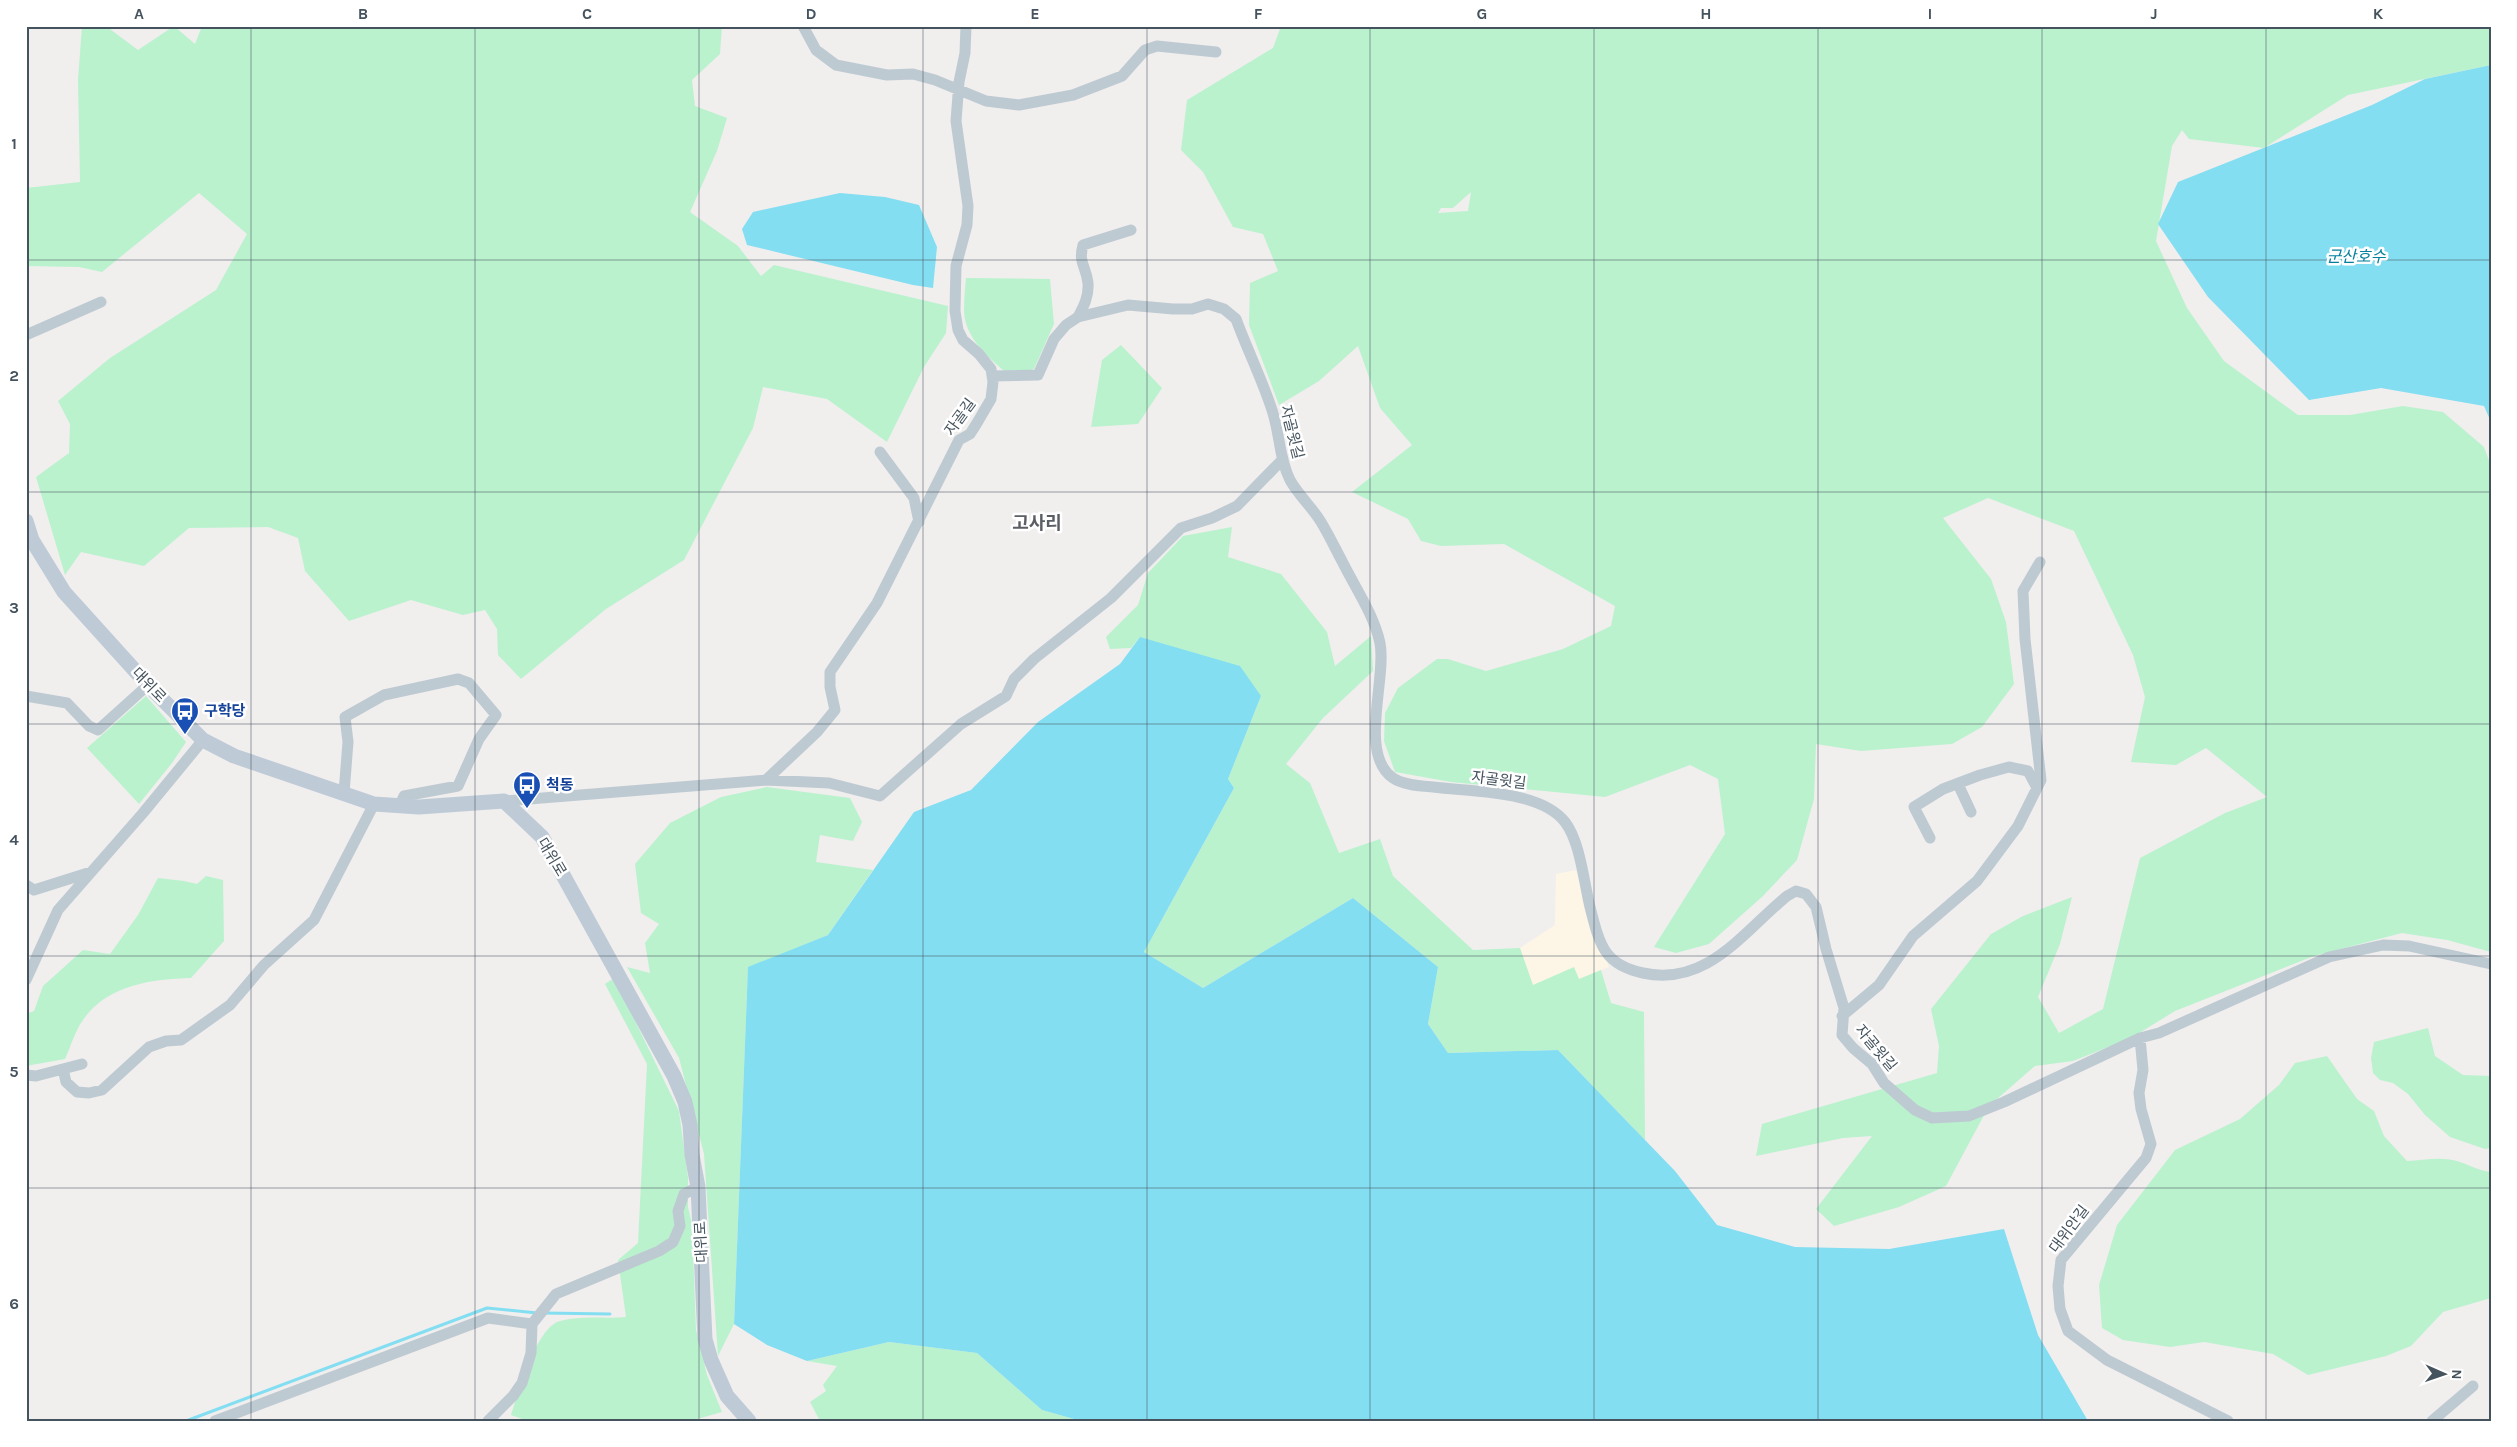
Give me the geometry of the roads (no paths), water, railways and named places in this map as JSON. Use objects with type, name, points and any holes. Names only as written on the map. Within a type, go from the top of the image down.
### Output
[{"type":"main road","name":"대위로","points":[[26,521],[32,540],[64,592],[148,685],[203,740],[234,756],[374,804],[419,807],[504,801],[542,837],[674,1076],[685,1102],[698,1187],[705,1339],[711,1360],[727,1396],[749,1421]]},
{"type":"street","points":[[803,26],[816,50],[836,65],[879,74],[912,74],[959,89],[986,101],[1003,103],[1019,104],[1052,100],[1122,76],[1145,50],[1158,46],[1216,52]]},
{"type":"street","points":[[966,26],[965,53],[956,122],[968,206],[968,225],[956,266],[955,311],[958,330],[963,340],[979,354],[991,369],[992,376]]},
{"type":"street","points":[[1078,317],[1086,300],[1088,284],[1080,256],[1083,245],[1130,230]]},
{"type":"street","points":[[26,335],[101,302]]},
{"type":"street","name":"자골윗길","points":[[992,376],[1038,375],[1054,339],[1066,325],[1078,317],[1128,305],[1174,309],[1192,308],[1208,304],[1224,309],[1236,319],[1273,412],[1282,460],[1295,487],[1321,521],[1376,626],[1381,650],[1376,728],[1377,749],[1383,767],[1394,778],[1418,786],[1530,798],[1548,806],[1566,823],[1578,851],[1596,931],[1604,950],[1613,962],[1627,970],[1648,974],[1687,974],[1720,956],[1787,896],[1796,891],[1806,894],[1816,907],[1826,949],[1844,1008],[1842,1035],[1852,1048],[1872,1064],[1884,1082],[1914,1110],[1932,1118],[1969,1116],[2004,1102],[2140,1038],[2159,1033],[2329,957],[2384,945],[2409,946],[2491,964]]},
{"type":"street","name":"자골길","points":[[766,780],[817,732],[835,710],[830,687],[830,672],[877,603],[959,440],[970,434],[991,399],[992,376]]},
{"type":"street","points":[[880,452],[914,498],[918,522]]},
{"type":"street","points":[[504,801],[766,780],[829,783],[880,796],[962,724],[1006,696],[1014,679],[1034,659],[1110,598],[1181,528],[1212,518],[1237,506],[1282,460]]},
{"type":"street","points":[[1842,1016],[1879,985],[1913,936],[1977,880],[2018,826],[2041,780],[2025,639],[2023,591],[2040,562]]},
{"type":"street","points":[[344,793],[348,742],[344,717],[384,695],[458,679],[469,683],[496,715],[479,739],[458,786],[404,796],[400,805]]},
{"type":"street","points":[[26,696],[67,703],[89,726],[98,730],[148,685]]},
{"type":"street","points":[[26,980],[58,910],[93,872],[203,740]]},
{"type":"street","points":[[1930,838],[1914,808],[1943,789],[2009,767],[2028,771],[2037,788]]},
{"type":"street","points":[[1958,784],[1971,812]]},
{"type":"street","points":[[63,1069],[66,1082],[76,1092],[89,1093],[102,1090],[149,1047],[166,1041],[181,1040],[230,1005],[264,965],[314,920],[374,804]]},
{"type":"street","points":[[26,885],[34,890],[93,872]]},
{"type":"street","name":"대위안길","points":[[2140,1038],[2144,1070],[2139,1093],[2141,1110],[2151,1144],[2146,1158],[2061,1260],[2058,1286],[2060,1309],[2068,1331],[2107,1360],[2228,1421]]},
{"type":"street","points":[[26,1075],[36,1076],[82,1064]]},
{"type":"street","points":[[488,1421],[513,1396],[522,1383],[531,1354],[538,1317],[556,1294],[660,1251],[673,1242],[680,1226],[678,1211],[684,1194],[698,1187]]},
{"type":"street","points":[[215,1421],[488,1318],[538,1317]]},
{"type":"street","points":[[2432,1421],[2473,1386]]},
{"type":"water","name":"군산호수","points":[[2491,65],[2491,422],[2484,406],[2381,388],[2309,400],[2208,297],[2158,224],[2178,182],[2372,105],[2425,79]]},
{"type":"water","points":[[840,193],[885,197],[919,205],[937,247],[933,288],[913,285],[747,245],[742,229],[753,212]]},
{"type":"water","points":[[1140,637],[1240,666],[1261,696],[1228,779],[1234,788],[1144,952],[1203,988],[1353,898],[1438,967],[1428,1024],[1448,1053],[1558,1050],[1675,1171],[1717,1225],[1795,1247],[1889,1249],[2004,1229],[2038,1335],[2088,1421],[1081,1421],[1042,1410],[977,1353],[889,1342],[807,1361],[767,1345],[734,1324],[748,967],[828,935],[914,812],[971,790],[1038,722],[1120,664]]},
{"type":"waterway","points":[[186,1421],[487,1308],[537,1313]]},
{"type":"waterway","points":[[544,1313],[610,1314]]},
{"type":"place","name":"구학당","points":[[185,735]]},
{"type":"place","name":"척동","points":[[527,809]]},
{"type":"district","name":"고사리","points":[[1037,523]]}]
